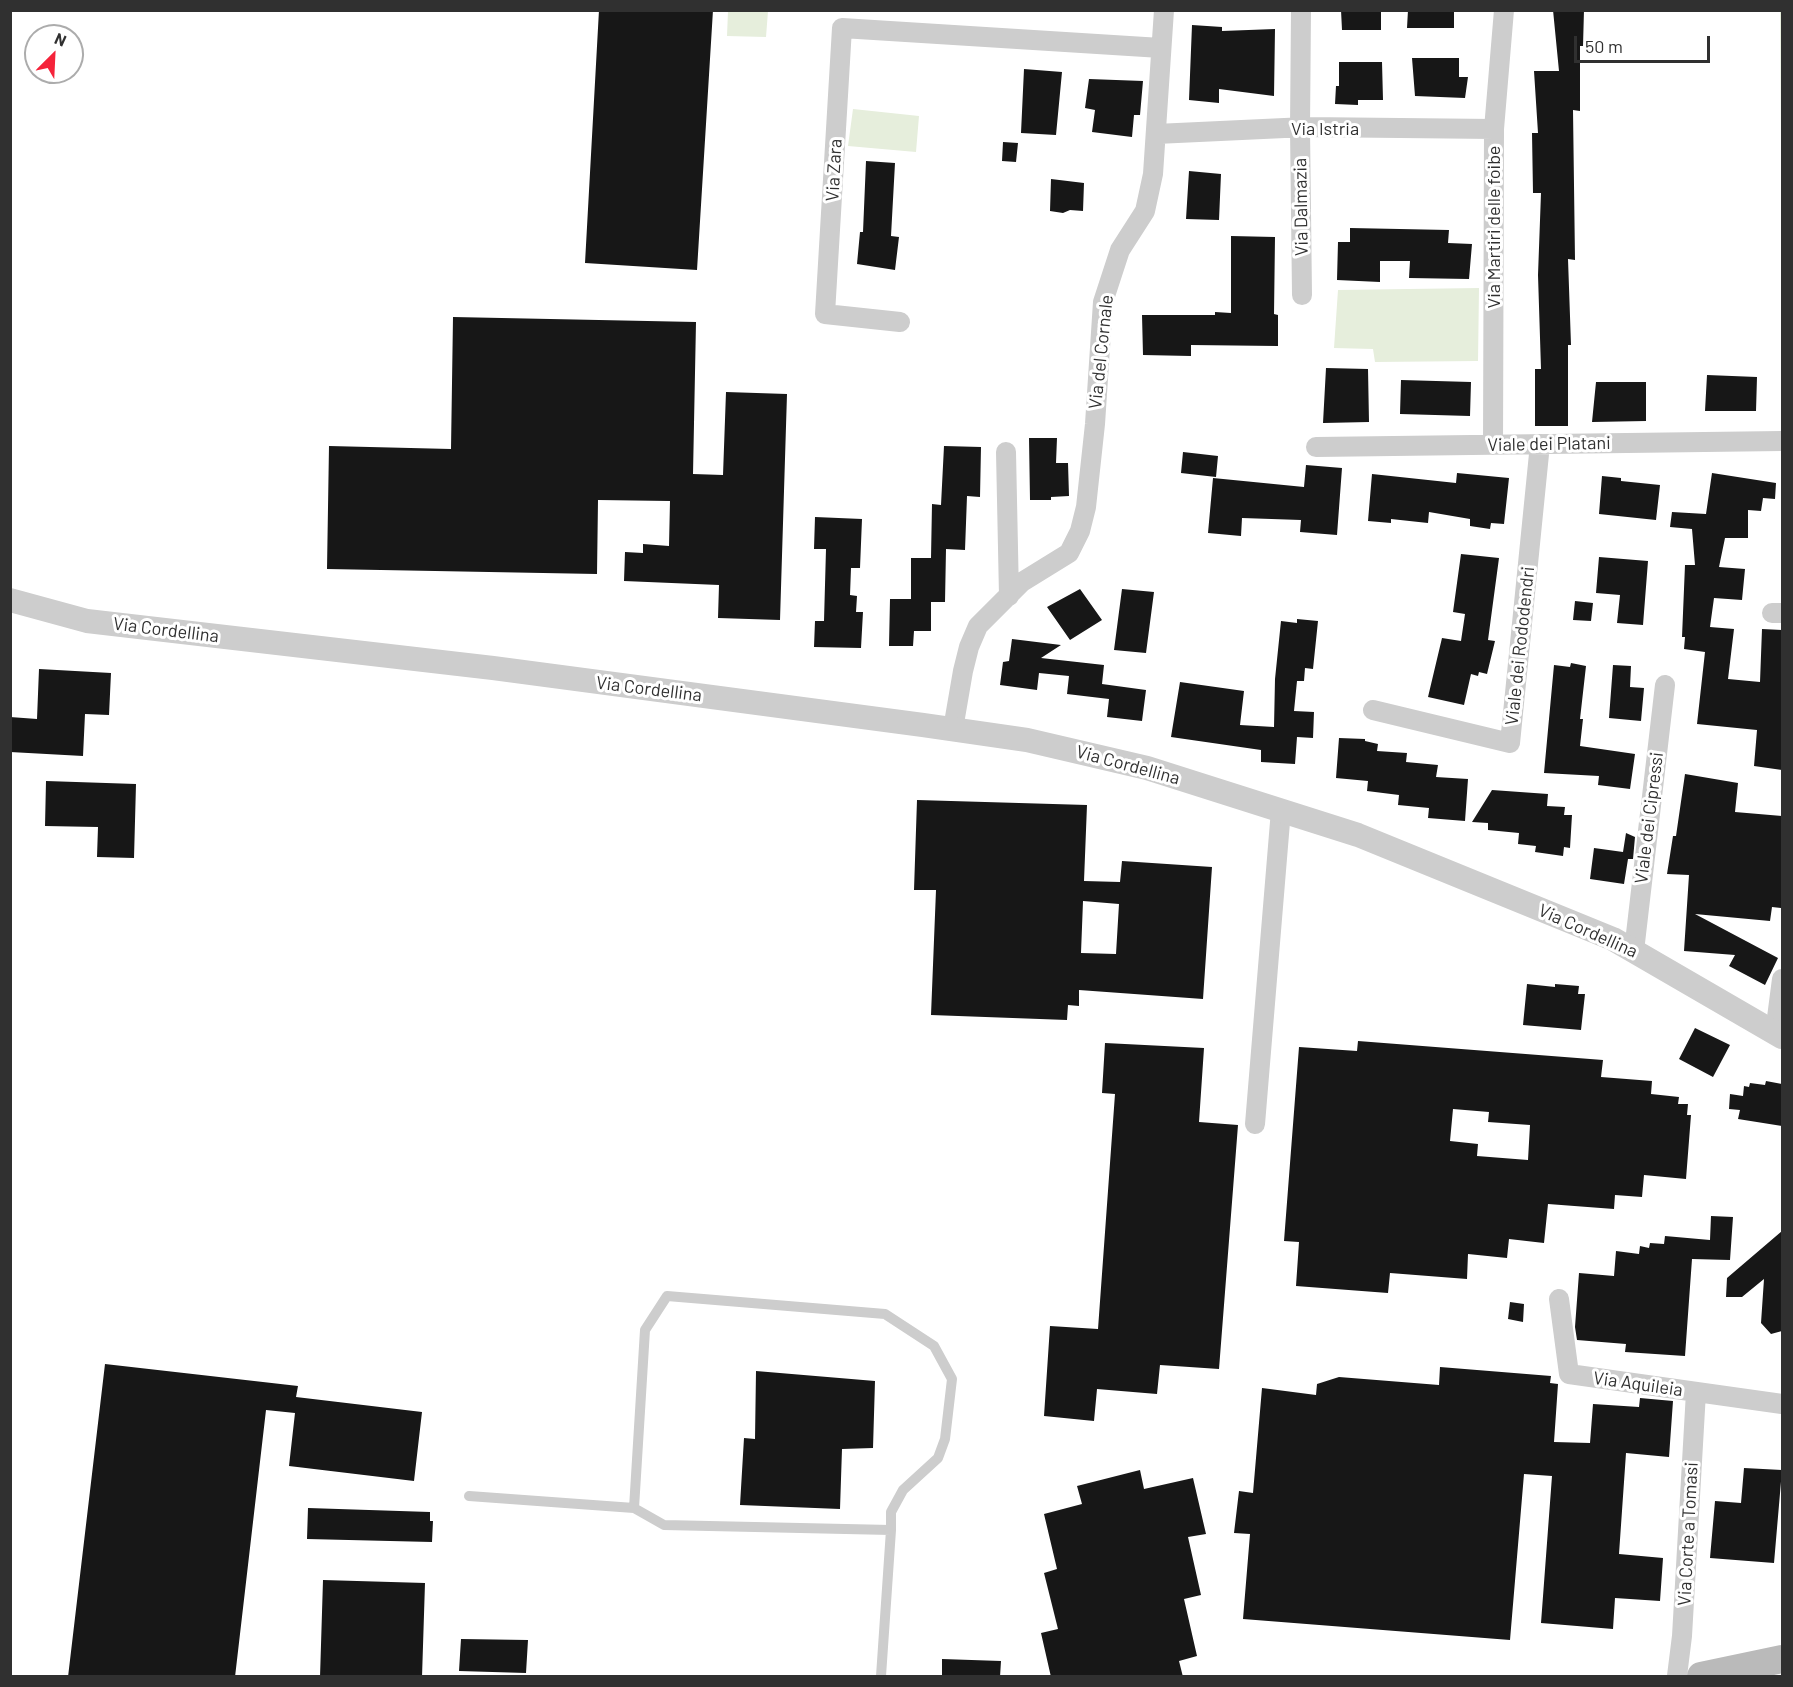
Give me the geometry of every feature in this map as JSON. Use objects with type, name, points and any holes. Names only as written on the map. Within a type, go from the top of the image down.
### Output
[{"type":"main road","points":[[1701,1677],[1782,1659]]},
{"type":"street","name":"Via del Cornale","points":[[953,729],[963,671],[969,647],[978,626],[1022,582],[1069,553],[1080,531],[1086,507],[1095,424],[1103,303],[1120,250],[1145,211],[1153,174],[1164,10]]},
{"type":"street","name":"Via Dalmazia","points":[[1301,10],[1302,295]]},
{"type":"street","name":"Via Martiri delle foibe","points":[[1493,445],[1494,129],[1504,10]]},
{"type":"street","name":"Via Zara","points":[[900,322],[825,314],[842,28],[1161,48]]},
{"type":"street","name":"Via Istria","points":[[1156,134],[1300,128],[1494,129]]},
{"type":"street","name":"Viale dei Platani","points":[[1316,447],[1782,441]]},
{"type":"street","name":"Viale dei Rododendri","points":[[1373,710],[1510,743],[1540,444]]},
{"type":"street","points":[[1006,452],[1009,596]]},
{"type":"street","name":"Via Cordellina","points":[[10,600],[87,621],[493,668],[953,729],[1027,740],[1147,768],[1358,835],[1613,939],[1779,1035]]},
{"type":"street","name":"Viale dei Cipressi","points":[[1634,951],[1665,685]]},
{"type":"street","points":[[1255,1124],[1281,810]]},
{"type":"street","points":[[1779,1035],[1782,979]]},
{"type":"street","name":"Via Aquileia","points":[[1559,1299],[1569,1374],[1782,1404]]},
{"type":"street","name":"Via Corte a Tomasi","points":[[1677,1677],[1682,1636],[1696,1392]]},
{"type":"lane","points":[[634,1508],[645,1330],[667,1296],[885,1314],[934,1346],[952,1379],[945,1439],[938,1458],[903,1490],[891,1512],[881,1677]]},
{"type":"lane","points":[[469,1496],[634,1508],[664,1525],[891,1530]]},
{"type":"green space","points":[[728,11],[768,11],[766,37],[727,36]]},
{"type":"green space","points":[[1780,11],[1782,11],[1782,277]]},
{"type":"green space","points":[[853,109],[919,116],[916,152],[848,146]]},
{"type":"green space","points":[[1479,288],[1478,361],[1375,362],[1373,349],[1334,348],[1338,290]]},
{"type":"building","points":[[599,10],[713,10],[697,270],[585,263]]},
{"type":"building","points":[[1341,10],[1381,10],[1381,30],[1342,30]]},
{"type":"building","points":[[1408,10],[1454,10],[1454,28],[1407,28]]},
{"type":"building","points":[[1553,10],[1584,10],[1583,46],[1580,46],[1580,111],[1573,110],[1575,260],[1568,259],[1571,345],[1568,345],[1568,426],[1535,426],[1535,369],[1541,369],[1538,275],[1541,193],[1533,193],[1532,133],[1538,133],[1534,71],[1559,71]]},
{"type":"building","points":[[1192,25],[1222,27],[1222,31],[1275,29],[1274,96],[1219,89],[1219,103],[1189,100]]},
{"type":"building","points":[[1412,58],[1459,58],[1459,77],[1468,77],[1465,98],[1415,96]]},
{"type":"building","points":[[1339,62],[1382,62],[1383,100],[1358,100],[1358,105],[1335,104],[1336,86],[1339,86]]},
{"type":"building","points":[[1024,69],[1062,72],[1056,135],[1021,133]]},
{"type":"building","points":[[1089,79],[1143,81],[1140,115],[1134,115],[1132,137],[1092,132],[1095,110],[1085,108]]},
{"type":"building","points":[[1003,142],[1018,143],[1016,162],[1002,161]]},
{"type":"building","points":[[866,161],[895,163],[891,236],[899,237],[895,270],[857,264],[860,232],[863,232]]},
{"type":"building","points":[[1189,171],[1221,174],[1219,220],[1186,219]]},
{"type":"building","points":[[1051,179],[1084,183],[1083,211],[1070,210],[1063,213],[1050,211]]},
{"type":"building","points":[[1350,228],[1449,230],[1448,243],[1472,244],[1469,279],[1409,278],[1410,261],[1380,261],[1380,282],[1337,280],[1338,242],[1350,242]]},
{"type":"building","points":[[1231,236],[1275,237],[1274,314],[1278,315],[1278,346],[1191,345],[1191,356],[1143,355],[1142,315],[1231,313]]},
{"type":"building","points":[[453,317],[696,322],[693,474],[723,475],[726,392],[787,394],[780,620],[718,618],[719,585],[624,581],[625,552],[643,553],[643,544],[669,546],[670,501],[598,500],[597,574],[327,569],[329,446],[451,449]]},
{"type":"building","points":[[1326,368],[1368,369],[1369,422],[1323,423]]},
{"type":"building","points":[[1707,375],[1757,377],[1756,411],[1705,411]]},
{"type":"building","points":[[1401,380],[1471,382],[1470,416],[1400,414]]},
{"type":"building","points":[[1596,382],[1646,382],[1646,421],[1592,422]]},
{"type":"building","points":[[1029,438],[1057,438],[1056,463],[1068,463],[1069,496],[1051,497],[1051,500],[1030,500]]},
{"type":"building","points":[[944,446],[981,447],[980,497],[967,496],[965,550],[946,549],[945,602],[931,602],[931,631],[914,631],[913,646],[889,646],[890,599],[911,599],[911,558],[931,558],[932,504],[941,505]]},
{"type":"building","points":[[1183,452],[1218,456],[1216,477],[1181,473]]},
{"type":"building","points":[[1306,465],[1342,468],[1337,535],[1300,532],[1301,520],[1242,518],[1241,536],[1208,533],[1213,478],[1304,487]]},
{"type":"building","points":[[1457,473],[1509,478],[1504,524],[1491,523],[1490,529],[1470,526],[1470,519],[1429,512],[1428,523],[1391,519],[1391,523],[1368,521],[1372,474],[1456,483]]},
{"type":"building","points":[[1712,473],[1776,483],[1775,499],[1763,498],[1761,511],[1748,510],[1748,538],[1725,538],[1719,567],[1745,569],[1742,600],[1714,598],[1710,627],[1734,629],[1728,679],[1760,682],[1762,629],[1782,630],[1782,770],[1754,766],[1757,730],[1697,724],[1705,652],[1684,649],[1685,637],[1682,637],[1685,565],[1695,565],[1692,529],[1670,527],[1672,512],[1706,514]]},
{"type":"building","points":[[1602,476],[1621,478],[1621,481],[1660,485],[1656,520],[1599,514]]},
{"type":"building","points":[[815,517],[862,519],[860,568],[851,568],[850,595],[857,596],[856,612],[863,612],[861,648],[814,647],[815,621],[824,621],[826,549],[814,549]]},
{"type":"building","points":[[1461,554],[1499,558],[1488,640],[1495,641],[1487,674],[1479,672],[1478,676],[1471,674],[1464,705],[1428,697],[1442,638],[1461,641],[1465,614],[1453,612]]},
{"type":"building","points":[[1599,557],[1648,561],[1643,625],[1617,623],[1620,595],[1596,593]]},
{"type":"building","points":[[1080,589],[1102,620],[1070,640],[1047,607]]},
{"type":"building","points":[[1122,589],[1154,592],[1146,653],[1114,650]]},
{"type":"building","points":[[1575,601],[1593,603],[1591,621],[1573,620]]},
{"type":"building","points":[[1297,619],[1318,621],[1313,669],[1305,668],[1304,681],[1297,681],[1294,711],[1314,712],[1313,738],[1297,737],[1295,764],[1261,762],[1261,750],[1171,737],[1180,682],[1244,691],[1240,725],[1274,727],[1275,679],[1281,621],[1297,623]]},
{"type":"building","points":[[1012,639],[1061,645],[1041,658],[1104,665],[1102,684],[1146,690],[1142,721],[1107,717],[1109,699],[1067,694],[1069,676],[1039,673],[1037,690],[1000,685],[1003,662],[1009,661]]},
{"type":"building","points":[[1571,663],[1586,666],[1580,719],[1583,719],[1580,746],[1635,754],[1630,789],[1598,785],[1599,776],[1544,773],[1554,665],[1570,667]]},
{"type":"building","points":[[1613,665],[1631,666],[1630,687],[1644,688],[1641,721],[1609,718]]},
{"type":"building","points":[[39,669],[111,673],[109,715],[85,714],[83,756],[10,752],[10,717],[37,719]]},
{"type":"building","points":[[1339,738],[1365,739],[1365,741],[1378,744],[1377,751],[1407,753],[1406,762],[1438,765],[1436,777],[1468,779],[1465,821],[1428,818],[1429,808],[1398,805],[1399,795],[1367,791],[1368,781],[1336,778]]},
{"type":"building","points":[[1685,774],[1738,783],[1735,812],[1782,816],[1781,908],[1772,907],[1770,921],[1695,914],[1778,958],[1765,985],[1729,966],[1735,955],[1684,951],[1689,875],[1667,874],[1673,836],[1676,836]]},
{"type":"building","points":[[46,781],[136,784],[134,858],[97,857],[98,827],[45,826]]},
{"type":"building","points":[[1492,790],[1548,794],[1547,806],[1565,807],[1564,815],[1572,815],[1570,848],[1564,847],[1563,856],[1535,852],[1536,846],[1518,844],[1519,833],[1488,830],[1488,823],[1472,822]]},
{"type":"building","points":[[917,800],[1087,805],[1084,881],[1120,882],[1122,861],[1212,867],[1203,999],[1079,990],[1079,1006],[1068,1005],[1067,1020],[931,1015],[936,890],[914,890]],"holes":[[[1083,901],[1119,904],[1116,954],[1081,953]]]},
{"type":"building","points":[[1626,833],[1635,837],[1633,859],[1628,859],[1624,884],[1590,879],[1594,848],[1623,852]]},
{"type":"building","points":[[1527,984],[1555,987],[1555,984],[1579,986],[1578,994],[1585,994],[1581,1030],[1523,1025]]},
{"type":"building","points":[[1695,1028],[1730,1045],[1713,1077],[1679,1059]]},
{"type":"building","points":[[1358,1041],[1603,1060],[1601,1077],[1652,1081],[1651,1094],[1679,1097],[1678,1104],[1688,1104],[1687,1115],[1691,1115],[1686,1179],[1644,1175],[1642,1197],[1615,1195],[1614,1209],[1548,1204],[1544,1243],[1509,1239],[1507,1258],[1468,1254],[1467,1279],[1390,1273],[1388,1293],[1296,1286],[1299,1242],[1284,1241],[1299,1047],[1357,1051]],"holes":[[[1453,1109],[1489,1112],[1488,1122],[1530,1125],[1528,1160],[1477,1156],[1478,1144],[1450,1141]]]},
{"type":"building","points":[[1105,1043],[1204,1048],[1199,1122],[1238,1125],[1219,1369],[1160,1365],[1157,1394],[1097,1389],[1094,1421],[1044,1416],[1050,1326],[1098,1329],[1115,1094],[1102,1093]]},
{"type":"building","points":[[1766,1081],[1782,1084],[1782,1126],[1738,1119],[1740,1110],[1729,1109],[1730,1094],[1743,1096],[1744,1086],[1749,1087],[1750,1083],[1765,1085]]},
{"type":"building","points":[[1711,1216],[1733,1217],[1730,1260],[1692,1259],[1685,1356],[1625,1352],[1626,1344],[1577,1340],[1575,1327],[1579,1273],[1614,1276],[1616,1251],[1639,1254],[1640,1246],[1649,1248],[1650,1243],[1664,1244],[1665,1236],[1710,1240]]},
{"type":"building","points":[[1782,1231],[1782,1331],[1771,1334],[1761,1323],[1764,1279],[1742,1297],[1726,1297],[1727,1278]]},
{"type":"building","points":[[1510,1302],[1524,1304],[1523,1322],[1508,1319]]},
{"type":"building","points":[[105,1364],[298,1386],[296,1397],[422,1412],[414,1481],[289,1466],[295,1413],[266,1410],[235,1677],[68,1677]]},
{"type":"building","points":[[1440,1367],[1551,1376],[1550,1383],[1558,1384],[1554,1442],[1590,1443],[1593,1404],[1639,1407],[1640,1398],[1673,1401],[1669,1457],[1626,1453],[1619,1554],[1663,1558],[1660,1601],[1615,1598],[1613,1629],[1541,1623],[1552,1476],[1524,1474],[1510,1640],[1243,1619],[1250,1534],[1234,1533],[1239,1491],[1253,1493],[1262,1388],[1316,1395],[1317,1384],[1339,1377],[1439,1385]]},
{"type":"building","points":[[756,1371],[875,1381],[873,1448],[842,1449],[840,1509],[740,1505],[744,1438],[755,1439]]},
{"type":"building","points":[[1744,1468],[1782,1470],[1774,1563],[1710,1558],[1715,1501],[1741,1503]]},
{"type":"building","points":[[1140,1470],[1144,1489],[1193,1478],[1206,1534],[1188,1537],[1201,1595],[1184,1599],[1197,1656],[1179,1661],[1183,1677],[1051,1677],[1041,1633],[1058,1629],[1044,1573],[1057,1569],[1044,1514],[1082,1504],[1077,1486]]},
{"type":"building","points":[[308,1508],[430,1512],[430,1521],[433,1521],[432,1542],[307,1539]]},
{"type":"building","points":[[323,1580],[425,1583],[422,1677],[320,1677]]},
{"type":"building","points":[[461,1639],[528,1640],[526,1673],[459,1671]]},
{"type":"building","points":[[942,1659],[1001,1661],[1000,1677],[942,1677]]}]
